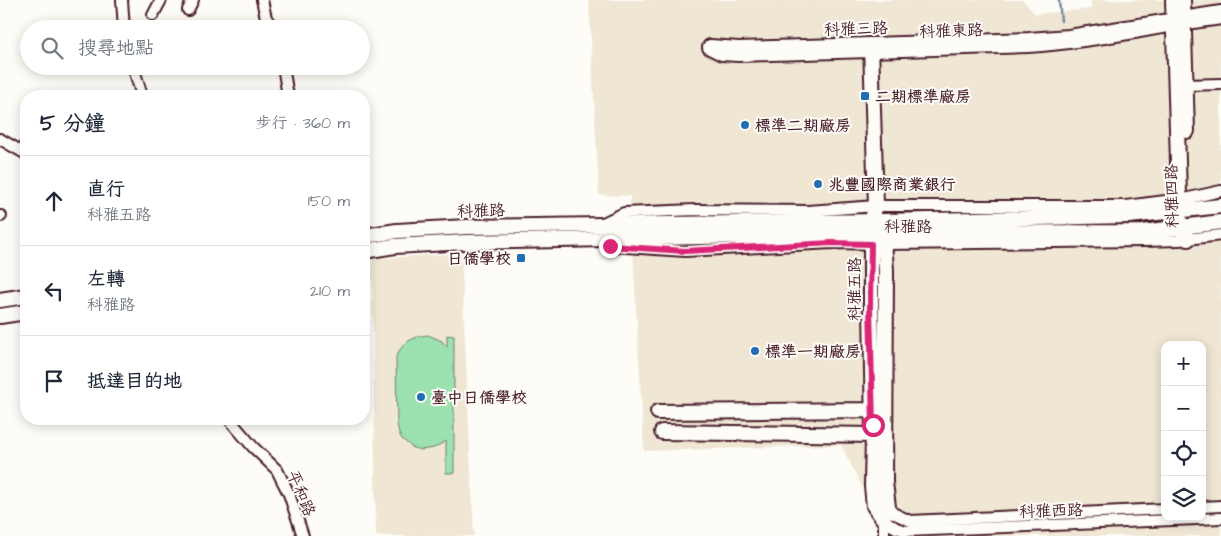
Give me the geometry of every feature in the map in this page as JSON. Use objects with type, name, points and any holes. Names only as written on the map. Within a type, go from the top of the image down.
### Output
[{"type":"street","points":[[122,0],[123,20]]},
{"type":"street","points":[[153,15],[161,0]]},
{"type":"street","points":[[262,0],[267,20]]},
{"type":"street","name":"科雅四路","points":[[1173,0],[1178,21],[1185,85],[1184,204]]},
{"type":"street","name":"科雅四路","points":[[1183,0],[1178,21],[1186,230]]},
{"type":"street","points":[[1178,21],[1221,13]]},
{"type":"street","points":[[1178,21],[1221,17]]},
{"type":"street","name":"科雅三路","points":[[872,47],[739,49],[710,47],[722,53],[738,54],[1029,40],[1069,37],[1178,21]]},
{"type":"street","name":"科雅五路","points":[[872,47],[877,233],[870,306],[873,410],[872,486],[874,506],[886,513]]},
{"type":"street","points":[[136,75],[140,90]]},
{"type":"street","points":[[284,75],[287,90]]},
{"type":"street","points":[[1185,85],[1221,84]]},
{"type":"street","points":[[0,139],[20,151]]},
{"type":"street","name":"科雅路","points":[[370,235],[397,231],[466,227],[600,225],[877,233],[1129,216],[1184,204],[1221,191]]},
{"type":"street","name":"科雅路","points":[[600,225],[624,213],[695,210],[808,211],[876,206],[1126,206],[1184,204],[1221,206]]},
{"type":"street","name":"科雅路","points":[[370,250],[395,246],[466,242],[877,233],[1143,232],[1186,230],[1221,222]]},
{"type":"street","name":"科雅路","points":[[1186,230],[1221,235]]},
{"type":"street","name":"科雅五路","points":[[877,233],[886,270],[884,482],[886,513]]},
{"type":"street","points":[[0,300],[20,297]]},
{"type":"street","points":[[0,316],[20,313]]},
{"type":"street","points":[[658,412],[873,410]]},
{"type":"street","name":"平和路","points":[[234,425],[253,447],[277,470],[289,494],[302,536]]},
{"type":"street","points":[[662,432],[873,435]]},
{"type":"street","points":[[1206,507],[1221,506]]},
{"type":"street","name":"科雅西路","points":[[886,513],[893,513],[910,521],[1161,508]]},
{"type":"street","points":[[884,536],[886,513]]},
{"type":"street","name":"科雅西路","points":[[886,513],[906,531],[1221,518]]},
{"type":"shaded area","points":[[589,0],[1023,0],[1035,14],[1092,9],[1091,0],[1221,0],[1221,536],[887,536],[841,445],[644,451],[630,196],[599,195]]},
{"type":"shaded area","name":"臺中日僑學校","points":[[461,253],[474,536],[376,536],[372,259]]},
{"type":"green space","points":[[428,335],[442,341],[447,347],[447,335],[454,336],[454,473],[446,473],[446,441],[434,448],[421,450],[413,448],[402,439],[397,424],[396,357],[401,348],[409,341]]},
{"type":"waterway","points":[[1059,0],[1061,21]]},
{"type":"place","name":"二期標準廠房","points":[[865,96]]},
{"type":"place","name":"標準二期廠房","points":[[745,125]]},
{"type":"place","name":"兆豐國際商業銀行","points":[[818,184]]},
{"type":"place","name":"日僑學校","points":[[521,258]]},
{"type":"place","name":"標準一期廠房","points":[[755,351]]},
{"type":"place","name":"臺中日僑學校","points":[[421,397]]},
{"type":"route","points":[[610,246],[685,251],[832,243],[871,244],[870,306],[873,425]]}]
